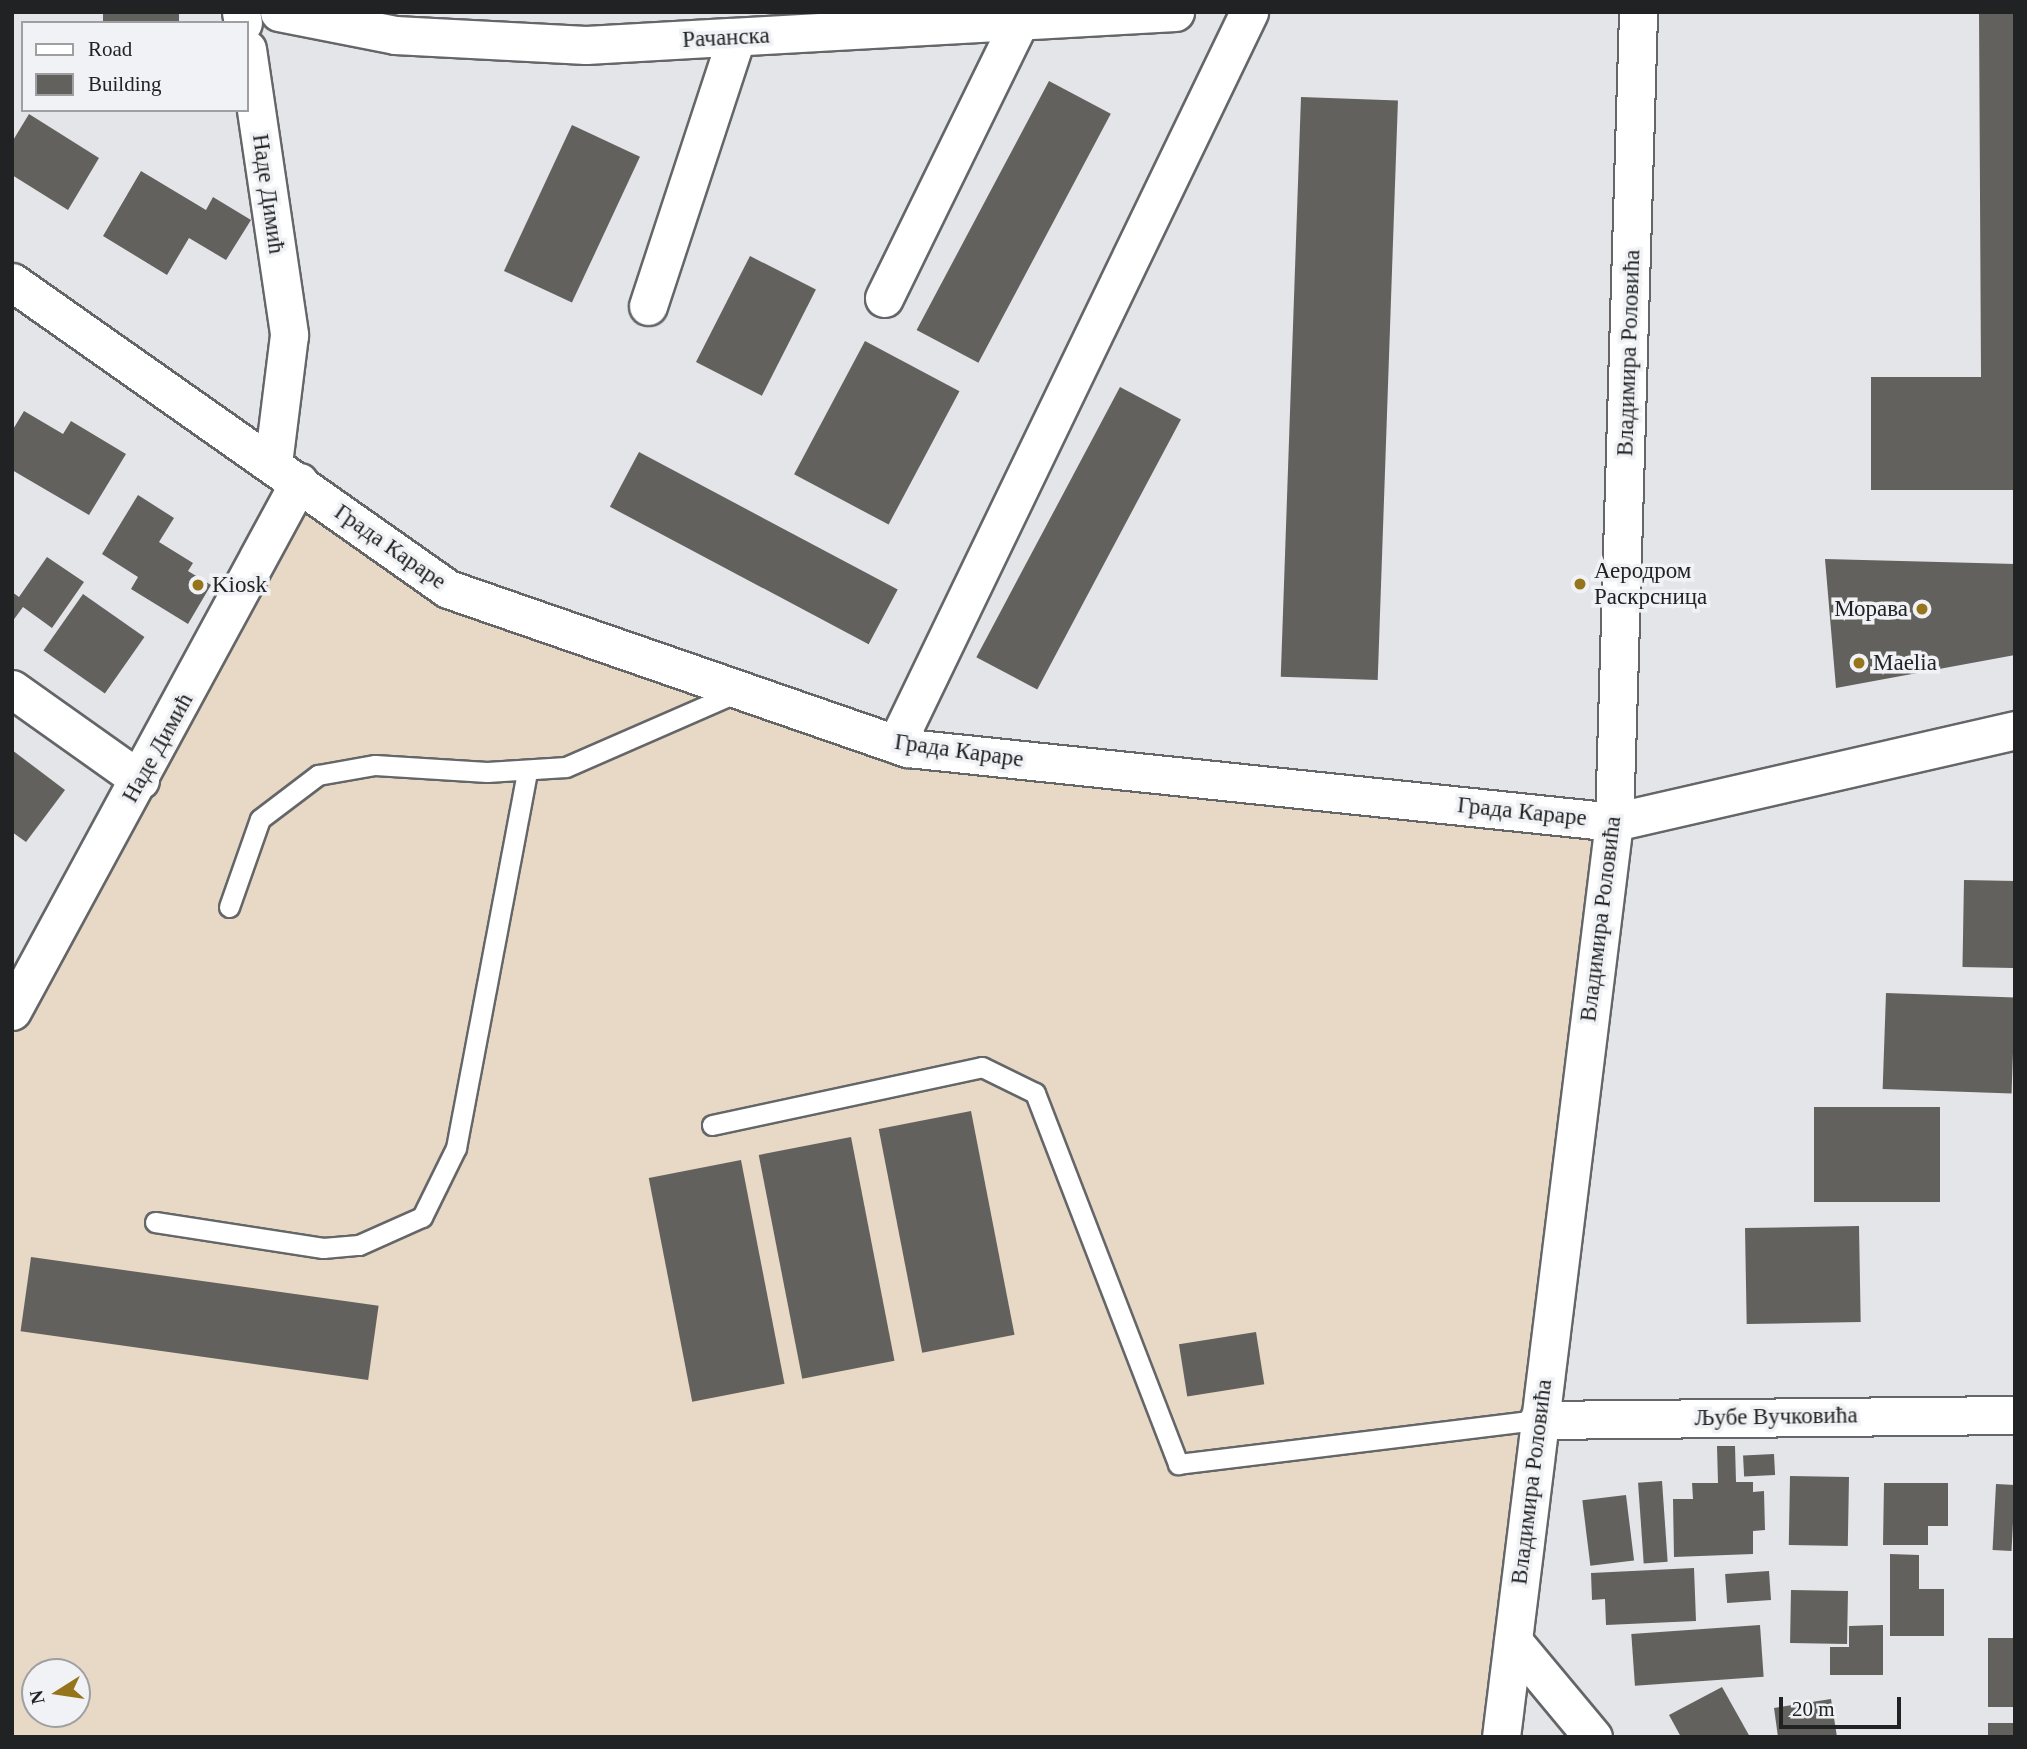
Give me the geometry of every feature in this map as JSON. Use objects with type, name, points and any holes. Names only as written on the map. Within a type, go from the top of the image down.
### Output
[{"type":"street","name":"Рачанска","points":[[279,12],[395,34],[496,43],[736,38],[1018,25],[1175,12]]},
{"type":"street","points":[[895,744],[1249,12]]},
{"type":"street","name":"Владимира Роловића","points":[[1501,1737],[1538,1420],[1614,822],[1638,12]]},
{"type":"street","points":[[884,298],[1018,25]]},
{"type":"street","points":[[648,306],[736,38]]},
{"type":"street","name":"Наде Димић","points":[[15,998],[140,780],[286,473],[289,335],[248,56]]},
{"type":"street","name":"Града Караре","points":[[12,282],[448,589],[895,744],[1614,822],[2015,730]]},
{"type":"street","points":[[12,690],[140,780]]},
{"type":"street","name":"Љубе Вучковића","points":[[1538,1420],[2015,1415]]},
{"type":"street","points":[[1513,1641],[1593,1737]]},
{"type":"lane","points":[[229,907],[260,819],[318,775],[376,765],[527,772],[566,767],[610,751],[741,691]]},
{"type":"lane","points":[[155,1222],[323,1248],[382,1238],[422,1217],[456,1148],[527,772]]},
{"type":"lane","points":[[712,1125],[982,1067],[1035,1093],[1178,1464],[1538,1420]]},
{"type":"shaded area","points":[[299,482],[448,589],[908,748],[1614,822],[1501,1737],[12,1737],[12,1011]]},
{"type":"building","points":[[103,12],[179,12],[179,21],[103,21]]},
{"type":"building","points":[[1979,12],[2015,12],[2015,490],[1871,490],[1871,377],[1981,377]]},
{"type":"building","points":[[1049,81],[1111,114],[978,363],[917,330]]},
{"type":"building","points":[[1301,97],[1398,100],[1378,680],[1281,677]]},
{"type":"building","points":[[29,114],[99,158],[68,210],[12,175],[12,142]]},
{"type":"building","points":[[572,125],[640,157],[572,303],[504,271]]},
{"type":"building","points":[[141,171],[206,210],[213,197],[251,220],[226,260],[189,238],[167,275],[103,236]]},
{"type":"building","points":[[750,256],[816,290],[762,396],[696,362]]},
{"type":"building","points":[[865,341],[959,391],[889,525],[794,474]]},
{"type":"building","points":[[1120,387],[1181,419],[1037,690],[976,657]]},
{"type":"building","points":[[24,411],[63,434],[71,421],[126,454],[89,515],[12,470],[12,431]]},
{"type":"building","points":[[639,452],[898,590],[869,644],[610,507]]},
{"type":"building","points":[[138,495],[174,518],[159,542],[193,563],[188,571],[211,585],[188,624],[131,589],[138,577],[102,554]]},
{"type":"building","points":[[47,557],[84,582],[52,628],[23,607],[12,622],[12,592],[19,597]]},
{"type":"building","name":"Морава","points":[[1825,559],[2015,564],[2015,655],[1836,688]]},
{"type":"building","points":[[83,594],[144,637],[105,694],[43,651]]},
{"type":"building","points":[[12,750],[65,790],[26,842],[12,832]]},
{"type":"building","points":[[1964,880],[2015,881],[2013,968],[1962,967]]},
{"type":"building","points":[[1886,993],[2015,998],[2012,1093],[1883,1089]]},
{"type":"building","points":[[1814,1107],[1940,1107],[1940,1202],[1814,1202]]},
{"type":"building","points":[[971,1111],[1015,1335],[922,1353],[879,1129]]},
{"type":"building","points":[[851,1137],[895,1361],[802,1379],[759,1155]]},
{"type":"building","points":[[741,1160],[785,1384],[692,1402],[649,1178]]},
{"type":"building","points":[[1859,1226],[1861,1322],[1747,1324],[1745,1228]]},
{"type":"building","points":[[31,1257],[379,1306],[368,1380],[21,1331]]},
{"type":"building","points":[[1256,1332],[1264,1384],[1187,1397],[1179,1344]]},
{"type":"building","points":[[1717,1446],[1735,1446],[1736,1482],[1753,1482],[1753,1492],[1764,1491],[1765,1530],[1753,1531],[1753,1554],[1674,1557],[1673,1499],[1693,1499],[1692,1483],[1718,1483]]},
{"type":"building","points":[[1774,1454],[1775,1475],[1744,1477],[1743,1456]]},
{"type":"building","points":[[1790,1476],[1849,1477],[1848,1546],[1789,1545]]},
{"type":"building","points":[[1662,1481],[1668,1562],[1644,1563],[1638,1483]]},
{"type":"building","points":[[1884,1483],[1948,1483],[1948,1526],[1928,1526],[1928,1545],[1883,1545]]},
{"type":"building","points":[[1996,1484],[2015,1485],[2012,1551],[1993,1550]]},
{"type":"building","points":[[1626,1495],[1634,1561],[1590,1566],[1582,1500]]},
{"type":"building","points":[[1890,1554],[1919,1555],[1919,1589],[1944,1589],[1944,1636],[1890,1636]]},
{"type":"building","points":[[1694,1568],[1696,1621],[1606,1625],[1605,1599],[1592,1600],[1591,1573]]},
{"type":"building","points":[[1769,1571],[1771,1600],[1727,1603],[1725,1574]]},
{"type":"building","points":[[1791,1590],[1848,1591],[1847,1644],[1790,1643]]},
{"type":"building","points":[[1760,1625],[1764,1677],[1635,1686],[1631,1634]]},
{"type":"building","points":[[1883,1625],[1883,1675],[1830,1675],[1830,1647],[1849,1647],[1849,1626]]},
{"type":"building","points":[[1988,1638],[2015,1638],[2015,1707],[1988,1707]]},
{"type":"building","points":[[1722,1687],[1750,1737],[1681,1737],[1669,1715]]},
{"type":"building","points":[[1831,1699],[1837,1737],[1778,1737],[1774,1708]]},
{"type":"building","points":[[1988,1723],[2015,1723],[2015,1737],[1988,1737]]},
{"type":"place","name":"Аеродром Раскрсница","points":[[1580,584]]},
{"type":"place","name":"Kiosk","points":[[198,585]]},
{"type":"place","name":"Морава","points":[[1922,609]]},
{"type":"place","name":"Maelia","points":[[1859,663]]}]
